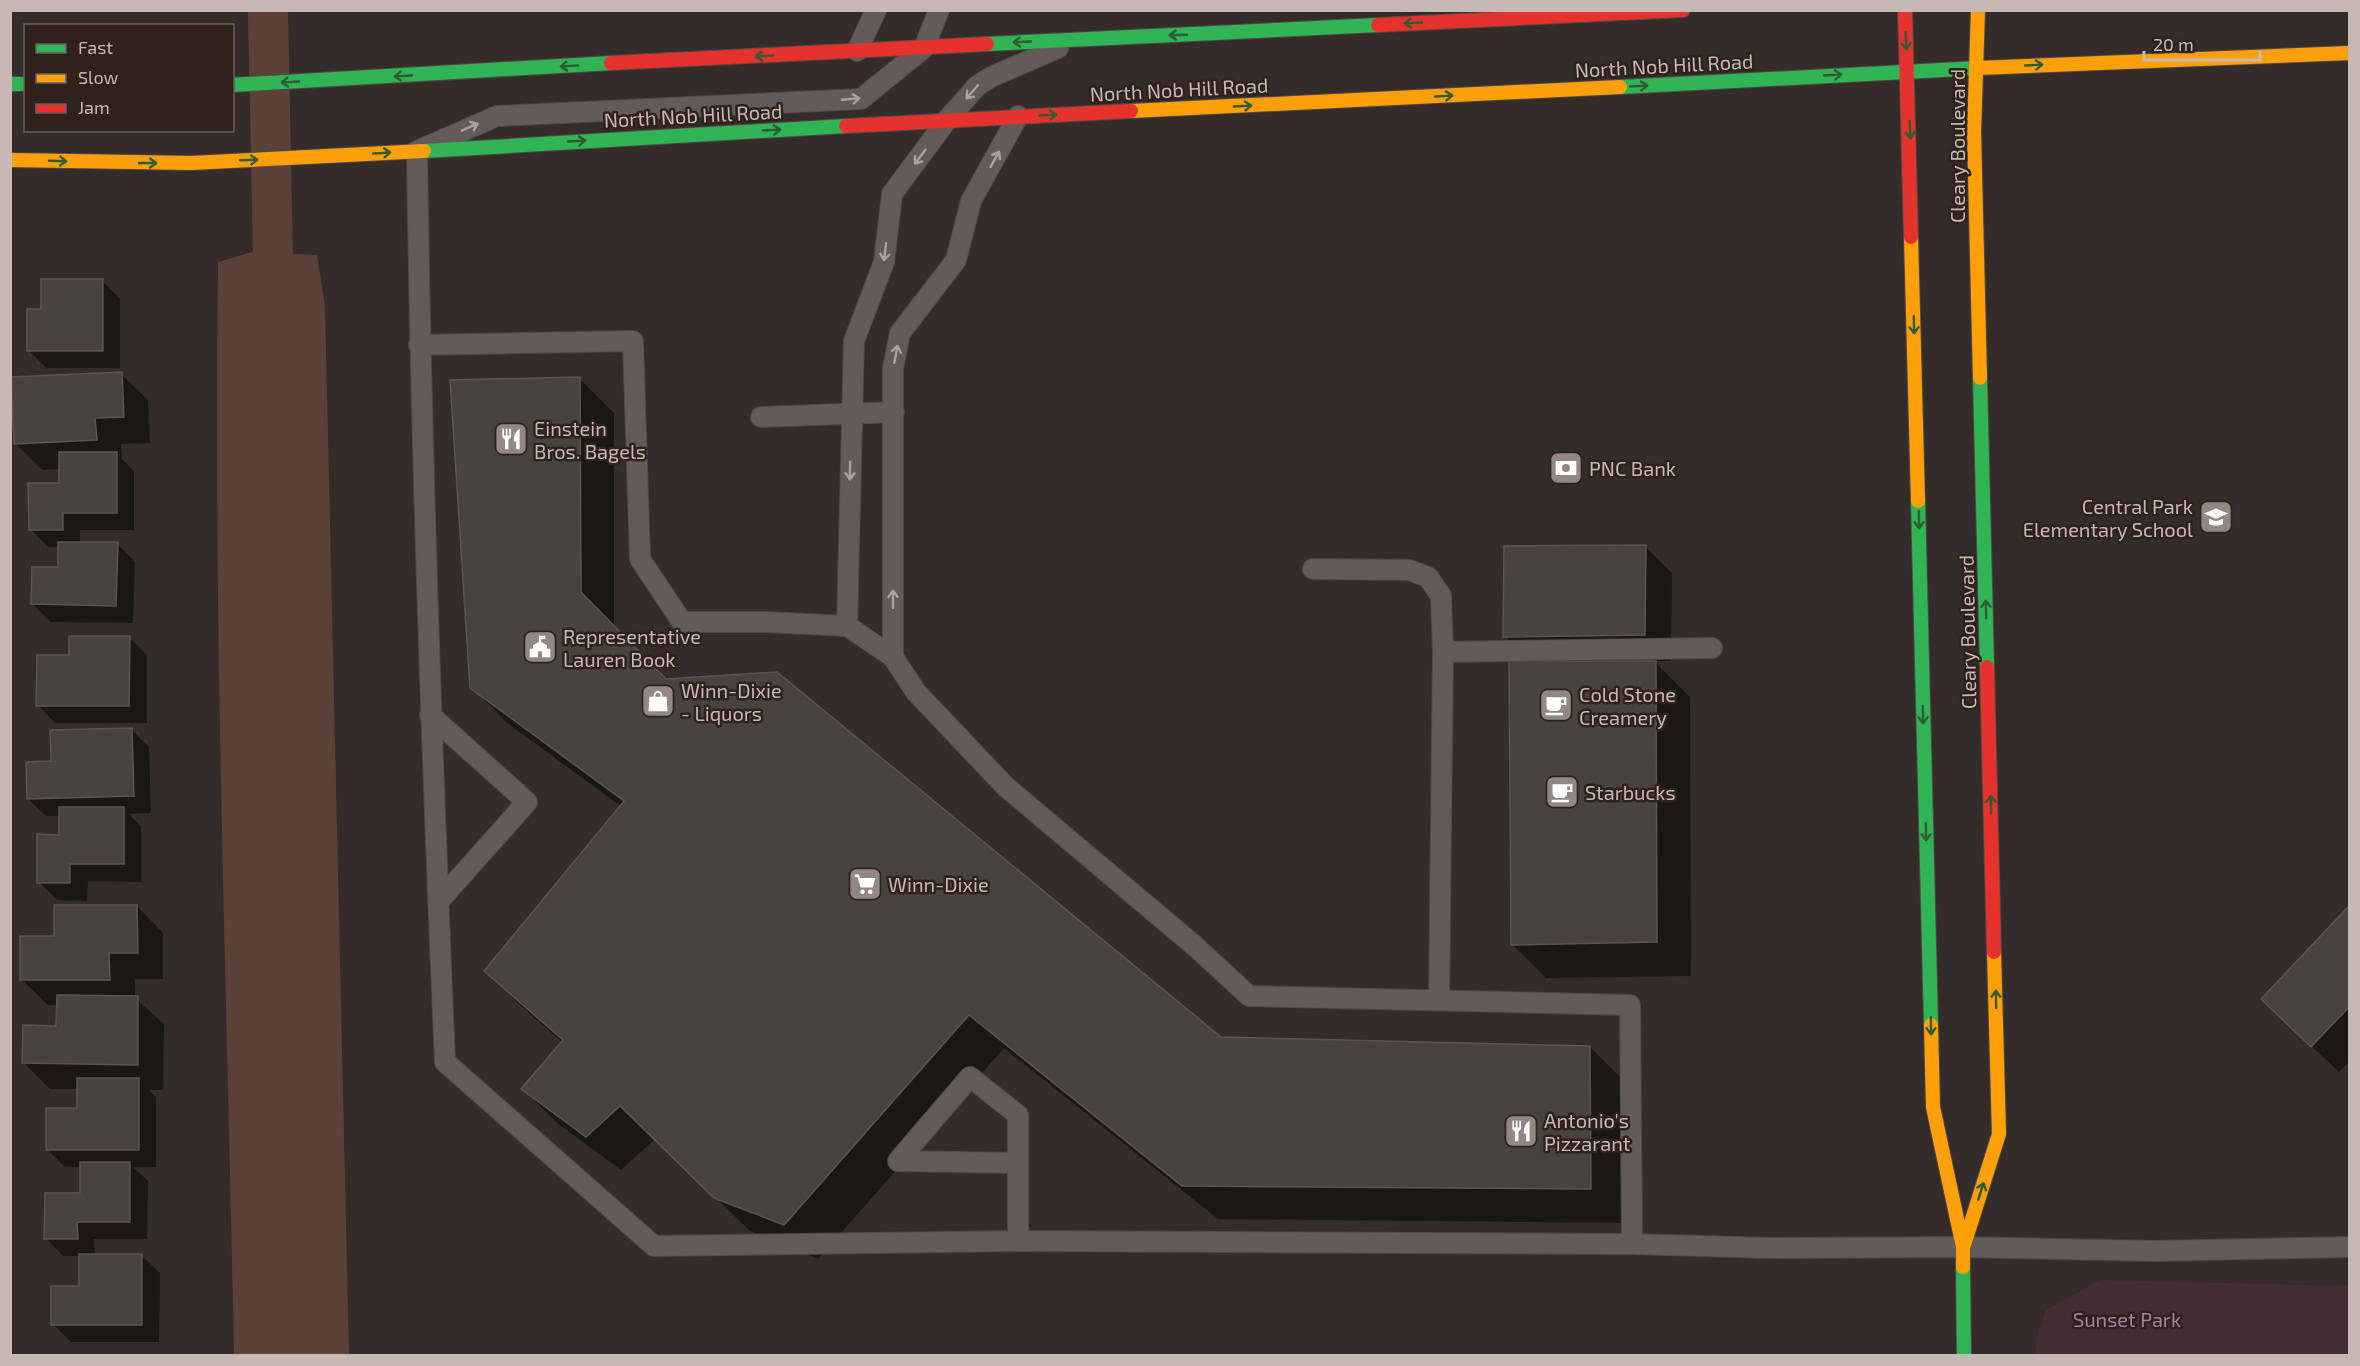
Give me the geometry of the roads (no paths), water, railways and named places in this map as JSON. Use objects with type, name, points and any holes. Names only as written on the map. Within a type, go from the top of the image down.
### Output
[{"type":"main road","points":[[234,85],[924,48],[1439,16],[1683,10]]},
{"type":"main road","name":"Cleary Boulevard","points":[[1905,10],[1933,1107],[1963,1247],[1964,1356]]},
{"type":"main road","name":"Cleary Boulevard","points":[[1963,1247],[1999,1134],[1974,132],[1978,10]]},
{"type":"main road","name":"North Nob Hill Road","points":[[10,160],[191,163],[324,157],[1018,116],[1976,68],[2349,53]]},
{"type":"lane","points":[[857,51],[876,10]]},
{"type":"lane","points":[[939,10],[924,48],[861,99],[496,116],[417,151],[419,345],[430,716],[446,1062],[654,1246],[1018,1241],[1632,1244],[1771,1248],[1963,1247],[2155,1251],[2349,1247]]},
{"type":"lane","points":[[847,626],[854,341],[884,262],[892,194],[947,120],[977,86],[991,77],[1080,39]]},
{"type":"lane","points":[[893,657],[893,368],[900,333],[956,260],[971,201],[1018,116]]},
{"type":"lane","points":[[419,345],[633,341],[640,559],[682,622],[766,622],[847,626],[893,657],[916,692],[1005,786],[1196,947],[1249,996],[1630,1005],[1632,1244]]},
{"type":"lane","points":[[761,417],[894,412]]},
{"type":"lane","points":[[1313,569],[1409,570],[1428,577],[1441,596],[1443,652],[1439,1000]]},
{"type":"lane","points":[[1443,652],[1712,648]]},
{"type":"lane","points":[[430,716],[527,801],[438,902]]},
{"type":"lane","points":[[1018,1163],[898,1161],[970,1077],[1018,1115],[1018,1163],[1018,1241]]},
{"type":"waterway","points":[[268,10],[274,308]]},
{"type":"place","name":"Einstein Bros. Bagels","points":[[511,439]]},
{"type":"place","name":"PNC Bank","points":[[1566,468]]},
{"type":"place","name":"Central Park Elementary School","points":[[2216,517]]},
{"type":"place","name":"Representative Lauren Book","points":[[540,647]]},
{"type":"place","name":"Winn-Dixie - Liquors","points":[[658,701]]},
{"type":"place","name":"Cold Stone Creamery","points":[[1556,705]]},
{"type":"place","name":"Starbucks","points":[[1562,792]]},
{"type":"place","name":"Winn-Dixie","points":[[865,884]]},
{"type":"place","name":"Antonio's Pizzarant","points":[[1521,1131]]},
{"type":"park label","name":"Sunset Park","points":[[2127,1319]]}]
